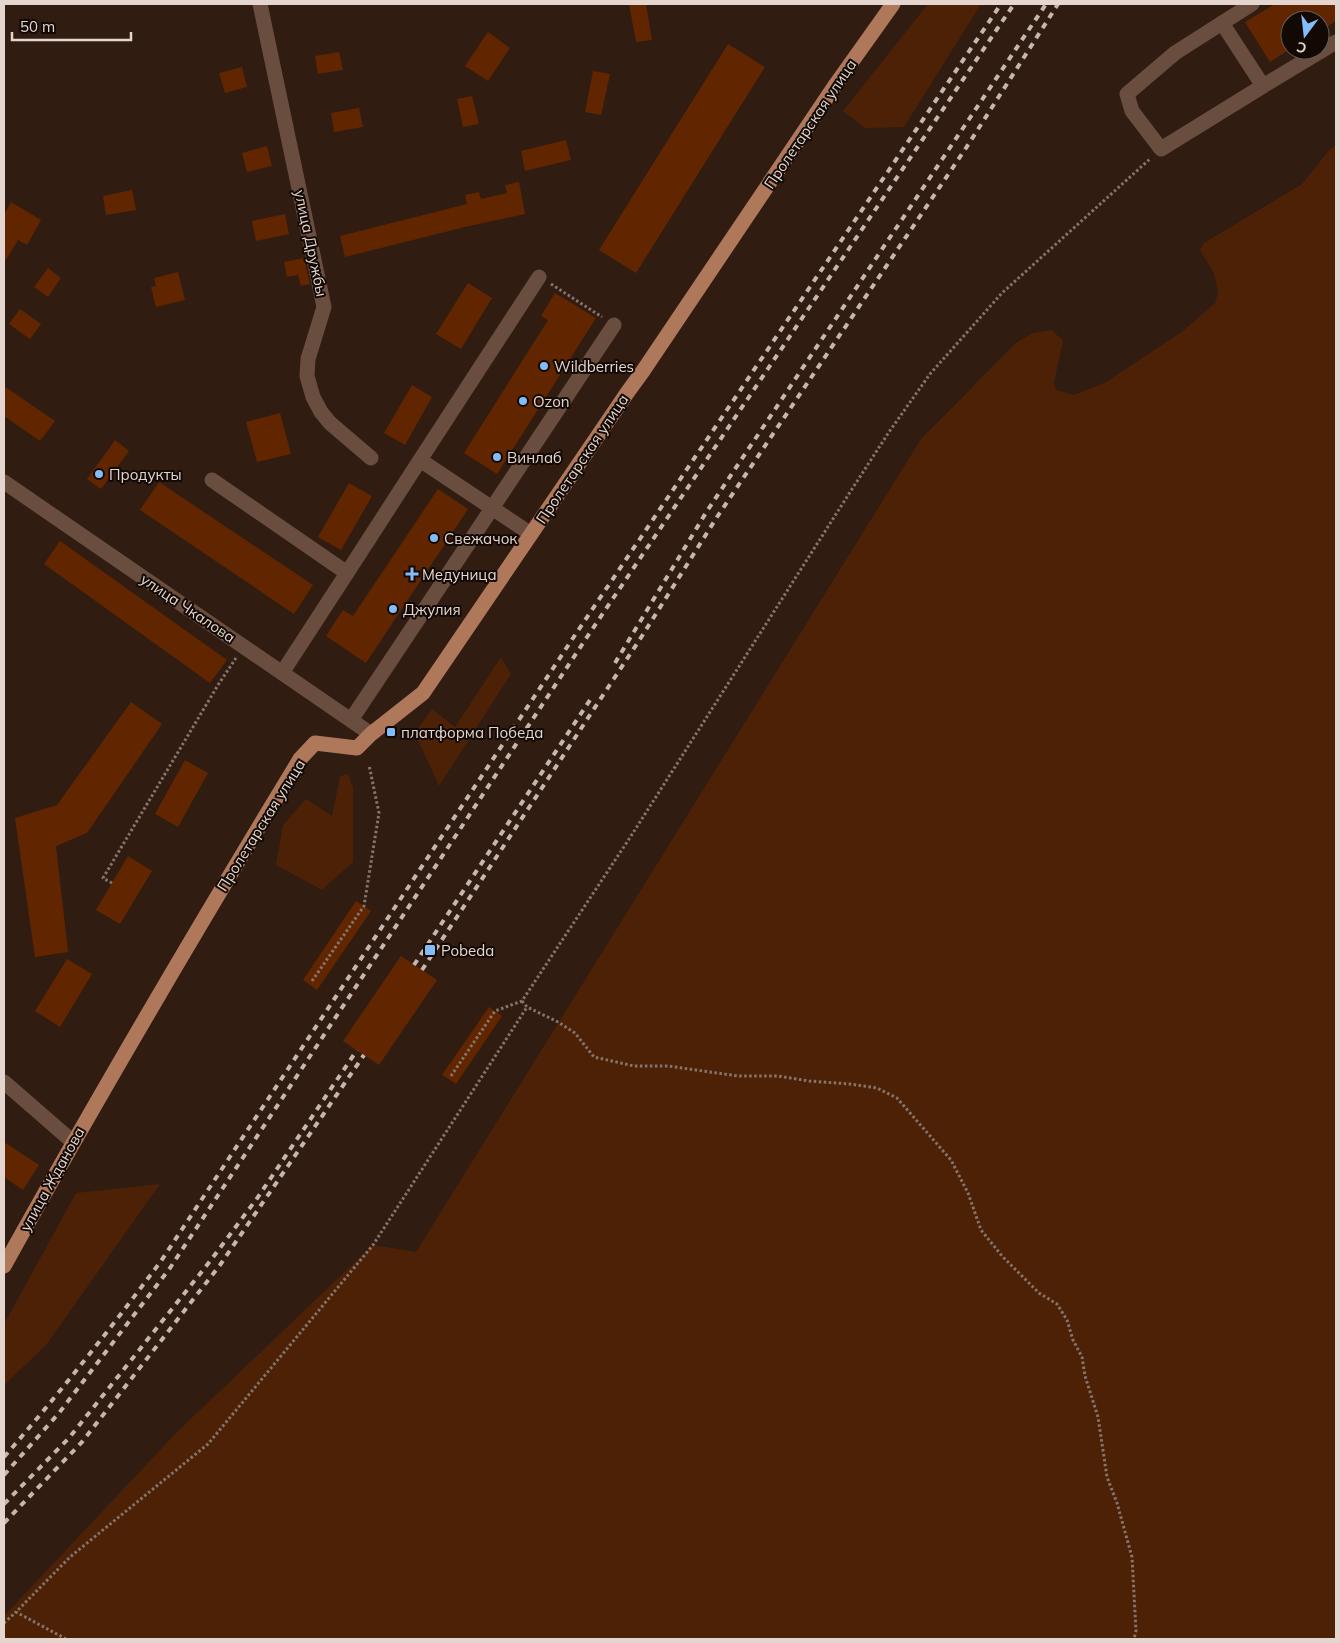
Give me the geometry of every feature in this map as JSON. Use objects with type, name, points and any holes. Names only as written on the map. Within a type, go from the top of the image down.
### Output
[{"type":"main road","name":"Пролетарская улица","points":[[86,1118],[300,759],[315,743],[357,748],[371,734],[423,693],[836,84],[894,4]]},
{"type":"main road","name":"улица Жданова","points":[[4,1266],[86,1118]]},
{"type":"street","name":"улица Дружбы","points":[[260,4],[324,307],[308,359],[307,376],[313,397],[321,412],[330,423],[371,458]]},
{"type":"street","points":[[1252,4],[1175,53],[1127,94],[1132,111],[1161,149],[1336,42]]},
{"type":"street","points":[[1222,22],[1264,86]]},
{"type":"street","points":[[282,673],[540,277]]},
{"type":"street","points":[[351,720],[614,325]]},
{"type":"street","points":[[420,460],[531,534]]},
{"type":"street","points":[[212,480],[347,573]]},
{"type":"street","name":"улица Чкалова","points":[[4,482],[371,734]]},
{"type":"street","points":[[4,1082],[73,1142]]},
{"type":"path","points":[[451,1076],[495,1011],[522,1001],[631,836],[852,488],[930,374],[1002,293],[1161,149]]},
{"type":"path","points":[[540,277],[614,325]]},
{"type":"path","points":[[112,883],[103,878],[218,685],[244,646]]},
{"type":"path","points":[[312,981],[364,906],[379,812],[369,765]]},
{"type":"path","points":[[522,1001],[526,1007],[575,1032],[594,1057],[634,1066],[668,1066],[738,1076],[778,1076],[809,1081],[850,1084],[877,1088],[898,1098],[951,1160],[968,1193],[981,1230],[1002,1256],[1039,1293],[1057,1304],[1067,1320],[1073,1340],[1082,1357],[1085,1376],[1098,1417],[1107,1477],[1117,1503],[1132,1557],[1136,1631],[1134,1639]]},
{"type":"path","points":[[4,1622],[70,1557],[208,1444],[373,1245],[526,1007]]},
{"type":"path","points":[[16,1612],[66,1639]]},
{"type":"shaded area","points":[[928,4],[981,4],[904,127],[865,128],[843,111]]},
{"type":"shaded area","points":[[1336,145],[1336,1639],[4,1639],[4,1616],[177,1432],[373,1245],[416,1252],[921,439],[1017,342],[1033,333],[1051,330],[1063,340],[1054,382],[1056,390],[1074,395],[1106,382],[1183,331],[1215,303],[1218,292],[1214,273],[1200,250],[1204,243],[1302,184],[1330,149]]},
{"type":"shaded area","points":[[501,657],[511,674],[439,786],[415,733],[432,709],[455,727]]},
{"type":"shaded area","points":[[348,774],[353,788],[353,862],[322,890],[276,865],[283,825],[306,799],[332,816],[340,776]]},
{"type":"shaded area","points":[[160,1184],[46,1345],[4,1385],[4,1324],[76,1193]]},
{"type":"building","points":[[629,4],[646,4],[652,40],[636,42]]},
{"type":"building","points":[[1275,4],[1336,4],[1336,21],[1330,25],[1330,10],[1280,10],[1280,56],[1270,62],[1245,22]]},
{"type":"building","points":[[488,32],[510,48],[488,81],[465,66]]},
{"type":"building","points":[[728,44],[765,67],[636,273],[599,250]]},
{"type":"building","points":[[339,52],[343,70],[318,74],[315,56]]},
{"type":"building","points":[[242,67],[247,87],[225,93],[219,73]]},
{"type":"building","points":[[593,71],[610,74],[601,115],[585,112]]},
{"type":"building","points":[[472,96],[479,124],[463,127],[457,99]]},
{"type":"building","points":[[359,108],[363,127],[334,132],[331,113]]},
{"type":"building","points":[[566,140],[571,160],[525,171],[521,151]]},
{"type":"building","points":[[267,146],[272,166],[247,172],[242,153]]},
{"type":"building","points":[[519,182],[525,214],[345,257],[340,236],[467,204],[465,195],[479,192],[481,199],[507,193],[505,185]]},
{"type":"building","points":[[132,190],[136,210],[106,215],[103,196]]},
{"type":"building","points":[[11,202],[41,220],[27,245],[18,240],[4,263],[4,215]]},
{"type":"building","points":[[285,214],[289,234],[256,241],[252,221]]},
{"type":"building","points":[[304,258],[310,284],[301,286],[298,275],[287,277],[284,262]]},
{"type":"building","points":[[48,268],[61,278],[48,297],[34,287]]},
{"type":"building","points":[[178,272],[185,300],[156,307],[151,287],[156,286],[154,278]]},
{"type":"building","points":[[468,283],[492,298],[461,349],[436,334]]},
{"type":"building","points":[[555,293],[596,318],[497,474],[464,453],[548,320],[541,316]]},
{"type":"building","points":[[20,309],[41,324],[30,339],[9,324]]},
{"type":"building","points":[[412,385],[432,397],[405,445],[384,433]]},
{"type":"building","points":[[4,386],[55,421],[40,441],[4,416]]},
{"type":"building","points":[[280,413],[291,454],[257,462],[246,422]]},
{"type":"building","points":[[115,440],[129,451],[101,489],[87,479]]},
{"type":"building","points":[[159,482],[313,585],[294,614],[140,510]]},
{"type":"building","points":[[349,483],[372,496],[341,550],[318,537]]},
{"type":"building","points":[[438,489],[468,509],[366,663],[326,636],[343,610],[353,616]]},
{"type":"building","points":[[60,541],[227,660],[210,683],[44,564]]},
{"type":"building","points":[[131,702],[162,724],[87,833],[56,846],[68,952],[35,957],[15,818],[57,805]]},
{"type":"building","points":[[185,760],[208,773],[178,827],[155,814]]},
{"type":"building","points":[[128,856],[152,871],[120,924],[96,910]]},
{"type":"building","points":[[356,901],[371,911],[317,990],[303,980]]},
{"type":"building","points":[[401,956],[437,980],[379,1065],[343,1041]]},
{"type":"building","points":[[67,959],[92,974],[60,1027],[35,1011]]},
{"type":"building","points":[[489,1007],[502,1016],[456,1084],[442,1075]]},
{"type":"building","points":[[4,1142],[39,1165],[23,1190],[4,1177]]},
{"type":"railway","points":[[4,1457],[45,1409],[161,1261],[577,632],[1001,4]]},
{"type":"railway","points":[[4,1475],[59,1413],[170,1268],[587,637],[1014,4]]},
{"type":"railway","points":[[615,663],[707,511],[1046,4]]},
{"type":"railway","points":[[422,970],[642,636],[717,517],[966,148],[1058,4]]},
{"type":"railway","points":[[414,965],[590,700]]},
{"type":"railway","points":[[4,1504],[69,1438],[211,1260],[258,1197],[357,1050]]},
{"type":"railway","points":[[4,1523],[82,1442],[220,1265],[364,1055]]},
{"type":"place","name":"Wildberries","points":[[544,366]]},
{"type":"place","name":"Ozon","points":[[523,401]]},
{"type":"place","name":"Винлаб","points":[[497,457]]},
{"type":"place","name":"Продукты","points":[[99,474]]},
{"type":"place","name":"Свежачок","points":[[434,538]]},
{"type":"place","name":"Медуница","points":[[412,574]]},
{"type":"place","name":"Джулия","points":[[393,609]]},
{"type":"place","name":"платформа Победа","points":[[391,732]]},
{"type":"place","name":"Pobeda","points":[[430,950]]}]
